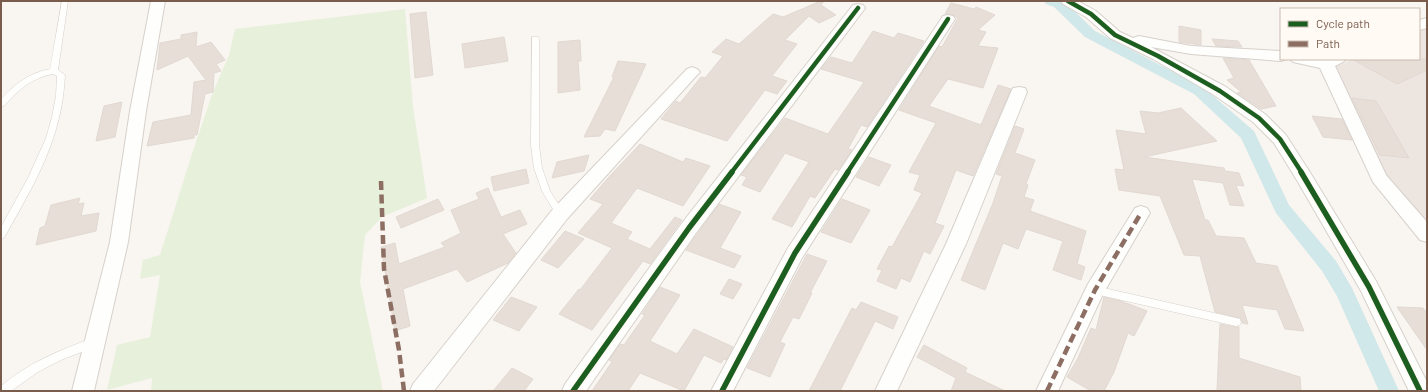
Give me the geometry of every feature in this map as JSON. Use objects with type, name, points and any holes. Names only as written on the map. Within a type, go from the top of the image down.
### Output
[{"type":"street","points":[[83,391],[119,242],[138,111],[158,1]]},
{"type":"street","points":[[1068,1],[1091,14],[1115,35],[1158,56],[1220,91],[1259,118],[1280,139],[1305,178],[1368,287],[1420,391]]},
{"type":"street","points":[[573,391],[689,228],[858,8]]},
{"type":"street","points":[[722,391],[795,253],[948,19]]},
{"type":"street","points":[[1115,35],[1191,50],[1280,56]]},
{"type":"street","points":[[1309,60],[1332,62],[1379,178],[1427,235]]},
{"type":"street","points":[[421,391],[560,214],[692,72]]},
{"type":"street","points":[[886,391],[956,244],[1019,92]]},
{"type":"street","points":[[1047,391],[1095,290],[1142,213]]},
{"type":"lane","points":[[54,71],[65,1]]},
{"type":"lane","points":[[535,39],[535,145],[538,168],[546,191],[560,214]]},
{"type":"lane","points":[[1,104],[19,84],[38,73],[54,71],[61,75],[61,89],[55,126],[29,185],[1,235]]},
{"type":"lane","points":[[1095,290],[1236,322]]},
{"type":"lane","points":[[3,391],[52,359],[95,342]]},
{"type":"shaded area","points":[[1427,27],[1427,227],[1378,165],[1335,67],[1351,60],[1420,60],[1420,30]]},
{"type":"green space","points":[[405,9],[413,107],[427,198],[382,217],[365,235],[360,282],[383,391],[151,391],[152,378],[107,390],[117,345],[150,337],[160,275],[140,279],[143,260],[160,255],[213,92],[229,55],[235,29]]},
{"type":"building","points":[[824,1],[821,5],[836,15],[819,23],[809,16],[785,40],[797,44],[772,76],[787,81],[777,94],[765,90],[727,141],[661,119],[676,101],[680,103],[701,77],[705,78],[723,56],[712,52],[726,39],[739,44],[773,14],[783,17]]},
{"type":"building","points":[[951,3],[974,9],[976,7],[995,15],[978,30],[986,32],[978,46],[998,48],[983,88],[948,79],[929,106],[981,125],[998,85],[1011,89],[973,176],[956,170],[935,223],[944,226],[930,254],[924,251],[910,282],[901,278],[896,289],[877,281],[882,270],[877,269],[889,246],[892,247],[922,193],[914,190],[920,175],[909,172],[936,123],[899,110],[939,46],[942,47],[958,18],[953,15],[945,14]]},
{"type":"building","points":[[426,12],[433,75],[415,78],[410,14]]},
{"type":"building","points":[[1179,26],[1201,30],[1201,45],[1179,42]]},
{"type":"building","points":[[873,31],[894,38],[898,33],[924,41],[867,127],[861,125],[848,149],[852,150],[838,170],[835,169],[815,198],[810,196],[792,227],[772,219],[809,162],[785,153],[760,192],[742,185],[747,177],[741,175],[785,118],[828,134],[864,82],[821,69],[831,57],[852,63]]},
{"type":"building","points":[[197,32],[196,47],[211,42],[225,60],[216,64],[221,71],[214,73],[213,92],[205,94],[197,135],[194,135],[194,138],[147,146],[153,122],[191,115],[194,82],[206,80],[188,56],[157,70],[160,43],[181,39],[181,35]]},
{"type":"building","points":[[504,37],[508,61],[465,68],[462,44]]},
{"type":"building","points":[[1212,39],[1238,41],[1242,47],[1216,46]]},
{"type":"building","points":[[580,40],[581,61],[578,61],[580,90],[558,93],[558,42]]},
{"type":"building","points":[[1223,58],[1249,60],[1276,106],[1261,109],[1237,93],[1241,92],[1227,80],[1234,78]]},
{"type":"building","points":[[1427,59],[1427,70],[1397,84],[1354,60]]},
{"type":"building","points":[[618,61],[646,64],[615,131],[605,129],[600,136],[584,137],[614,77],[612,77]]},
{"type":"building","points":[[1352,98],[1376,101],[1409,158],[1380,155]]},
{"type":"building","points":[[122,102],[115,137],[96,141],[104,106]]},
{"type":"building","points":[[1181,108],[1217,141],[1144,157],[1224,168],[1225,171],[1239,173],[1244,186],[1236,185],[1244,206],[1230,205],[1223,183],[1192,179],[1205,220],[1208,220],[1216,236],[1244,238],[1256,263],[1277,266],[1304,331],[1285,329],[1277,310],[1242,305],[1248,324],[1242,323],[1240,318],[1215,312],[1200,256],[1184,255],[1160,196],[1119,190],[1115,169],[1124,170],[1116,130],[1146,134],[1140,111],[1158,113]]},
{"type":"building","points":[[1312,116],[1342,119],[1352,140],[1323,137]]},
{"type":"building","points":[[1015,126],[1024,129],[1015,153],[1035,160],[1026,184],[1028,185],[1024,197],[1034,200],[1030,211],[1086,231],[1077,264],[1085,267],[1081,280],[1053,270],[1063,241],[1026,229],[1018,249],[1003,243],[985,290],[961,280],[993,203],[1002,176],[996,174]]},
{"type":"building","points":[[640,144],[683,162],[686,158],[710,166],[683,206],[637,188],[611,223],[632,232],[627,239],[650,249],[675,217],[682,220],[650,264],[643,261],[592,330],[559,314],[579,289],[580,290],[612,248],[578,233],[603,204],[590,199]]},
{"type":"building","points":[[589,155],[584,171],[552,178],[557,162]]},
{"type":"building","points":[[869,157],[891,165],[879,186],[856,177]]},
{"type":"building","points":[[526,169],[529,183],[494,191],[491,177]]},
{"type":"building","points":[[488,188],[501,217],[520,210],[527,224],[503,234],[516,253],[508,263],[467,282],[457,269],[403,289],[410,326],[395,331],[381,247],[395,243],[399,264],[445,247],[441,243],[461,233],[451,210],[479,199],[476,193]]},
{"type":"building","points":[[80,198],[78,204],[84,203],[81,216],[99,213],[96,231],[36,245],[40,228],[45,226],[51,205]]},
{"type":"building","points":[[438,199],[444,210],[401,228],[396,217]]},
{"type":"building","points":[[842,199],[870,210],[851,243],[821,232]]},
{"type":"building","points":[[719,204],[741,212],[720,248],[741,256],[734,268],[686,250]]},
{"type":"building","points":[[565,231],[584,239],[558,268],[541,260]]},
{"type":"building","points":[[807,254],[827,261],[810,293],[812,293],[799,319],[793,317],[780,342],[785,344],[770,377],[747,368]]},
{"type":"building","points":[[729,279],[742,284],[733,299],[720,294]]},
{"type":"building","points":[[660,287],[680,295],[650,341],[677,354],[694,329],[733,347],[726,360],[724,359],[721,363],[704,355],[684,391],[640,373],[628,391],[592,391],[612,362],[609,360],[620,344],[624,345],[645,315],[642,314]]},
{"type":"building","points":[[511,297],[537,307],[519,331],[493,320]]},
{"type":"building","points":[[1104,297],[1121,301],[1147,311],[1134,336],[1128,333],[1114,372],[1104,391],[1091,391],[1067,377],[1078,358],[1091,328],[1096,330]]},
{"type":"building","points":[[861,302],[898,317],[893,329],[875,321],[840,391],[809,391],[852,308],[856,310]]},
{"type":"building","points":[[1397,307],[1423,308],[1427,313],[1427,350]]},
{"type":"building","points":[[1220,324],[1239,327],[1239,358],[1300,377],[1301,391],[1217,391]]},
{"type":"building","points":[[924,345],[967,368],[965,372],[1005,391],[951,391],[956,378],[917,357]]},
{"type":"building","points":[[512,368],[533,379],[524,391],[493,391]]},
{"type":"waterway","points":[[1051,1],[1059,4],[1090,34],[1199,91],[1248,135],[1282,208],[1329,266],[1345,293],[1389,391]]},
{"type":"marked path","points":[[381,181],[384,269],[399,350],[404,391]]},
{"type":"marked path","points":[[1047,391],[1095,290],[1141,213]]},
{"type":"cycle path","points":[[1068,1],[1091,14],[1115,35],[1158,56],[1220,91],[1259,118],[1280,139],[1305,178],[1369,287],[1420,391]]},
{"type":"cycle path","points":[[573,391],[689,228],[858,8]]},
{"type":"cycle path","points":[[722,391],[795,253],[948,19]]}]
